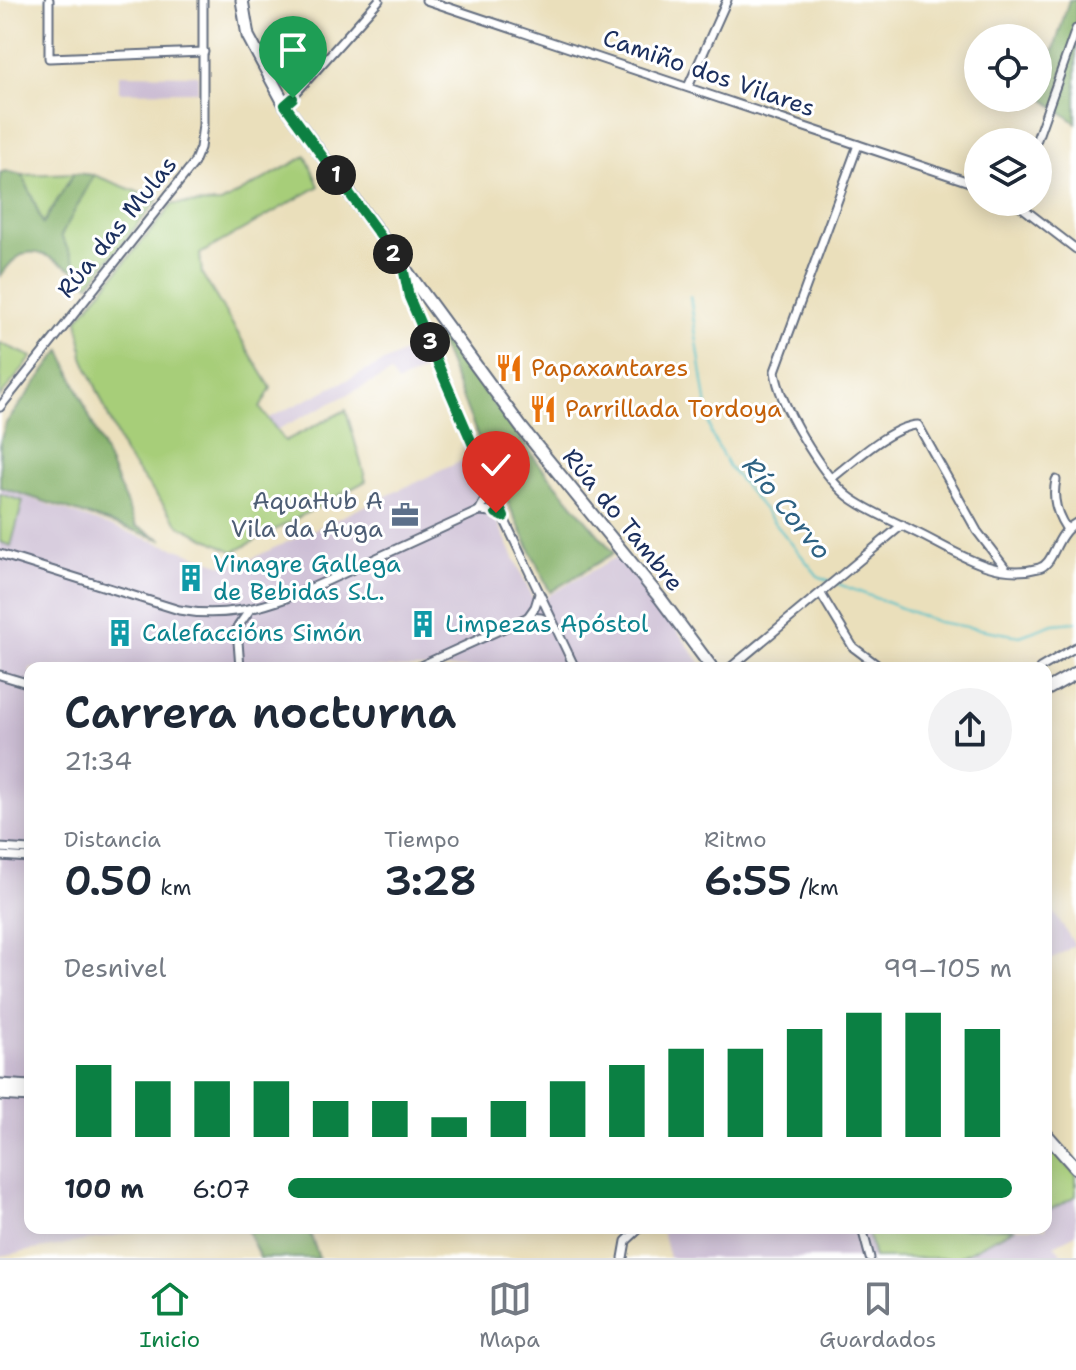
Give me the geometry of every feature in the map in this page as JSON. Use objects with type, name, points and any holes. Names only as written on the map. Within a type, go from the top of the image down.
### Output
[{"type":"main road","name":"Rúa do Tambre","points":[[242,0],[248,36],[285,105],[403,267],[414,293],[660,598],[708,662]]},
{"type":"main road","points":[[1052,687],[1076,673]]},
{"type":"main road","points":[[0,1085],[24,1087]]},
{"type":"main road","points":[[0,1094],[24,1096]]},
{"type":"main road","points":[[1052,1141],[1076,1168]]},
{"type":"street","points":[[49,0],[49,58],[204,52]]},
{"type":"street","name":"Rúa das Mulas","points":[[0,407],[194,163],[203,133],[203,0]]},
{"type":"street","points":[[285,105],[379,0]]},
{"type":"street","name":"Camiño dos Vilares","points":[[426,0],[964,180]]},
{"type":"street","points":[[688,87],[727,0]]},
{"type":"street","points":[[1041,128],[1076,29]]},
{"type":"street","points":[[858,145],[775,371],[786,408],[832,478],[847,495],[972,561],[989,567],[1038,569],[1047,565],[1066,528],[1076,523]]},
{"type":"street","points":[[1033,216],[1076,249]]},
{"type":"street","points":[[414,293],[490,490],[572,662]]},
{"type":"street","points":[[832,478],[872,446],[918,425],[977,531],[1006,569]]},
{"type":"street","points":[[1056,480],[1054,497],[1058,515],[1066,528]]},
{"type":"street","points":[[481,510],[490,490]]},
{"type":"street","points":[[0,554],[165,606],[191,612],[236,613],[280,603],[496,503]]},
{"type":"street","points":[[481,510],[504,517]]},
{"type":"street","points":[[737,662],[902,525]]},
{"type":"street","points":[[531,615],[539,592]]},
{"type":"street","points":[[821,594],[853,647],[873,662]]},
{"type":"street","points":[[429,662],[547,608]]},
{"type":"street","points":[[237,625],[249,611]]},
{"type":"street","points":[[236,613],[240,662]]},
{"type":"street","points":[[220,614],[237,625]]},
{"type":"street","points":[[531,615],[554,624]]},
{"type":"street","points":[[1050,662],[1076,647]]},
{"type":"street","points":[[0,675],[24,682]]},
{"type":"street","points":[[0,848],[24,850]]},
{"type":"street","points":[[0,856],[24,858]]},
{"type":"street","points":[[623,1258],[626,1241],[634,1234]]},
{"type":"street","points":[[864,1234],[870,1258]]},
{"type":"shaded area","points":[[119,74],[198,75],[198,91],[119,92]]},
{"type":"shaded area","points":[[423,343],[434,366],[397,383],[391,373],[274,431],[267,419]]},
{"type":"shaded area","points":[[468,458],[535,603],[618,556],[700,662],[24,662],[24,1234],[123,1234],[0,1256],[0,488],[223,565],[244,562]]},
{"type":"shaded area","points":[[1052,909],[1075,945],[1052,959]]},
{"type":"shaded area","points":[[1052,1148],[1076,1175],[1076,1234],[1054,1245],[1065,1258],[669,1258],[663,1234],[1052,1234]]},
{"type":"green space","points":[[1069,0],[1076,0],[1076,123],[1052,105],[1052,56]]},
{"type":"green space","points":[[306,156],[319,186],[200,254],[202,274],[271,388],[260,408],[285,441],[346,410],[366,481],[234,552],[180,526],[125,455],[83,357],[78,319],[173,204],[221,203]]},
{"type":"green space","points":[[5,171],[23,175],[43,224],[74,173],[94,175],[61,236],[81,274],[47,256],[29,253],[10,264],[0,277],[0,173]]},
{"type":"green space","points":[[74,173],[43,224],[23,175]]},
{"type":"green space","points":[[94,175],[158,200],[89,284],[60,236]]},
{"type":"green space","points":[[426,307],[447,341],[539,464],[614,553],[550,592],[484,452]]},
{"type":"green space","points":[[0,343],[32,357],[0,397]]},
{"type":"green space","points":[[61,350],[136,526],[163,540],[0,487],[0,442],[6,423]]},
{"type":"green space","points":[[0,494],[23,501],[11,546],[0,542]]},
{"type":"green space","points":[[1052,1148],[1076,1175],[1076,1196],[1052,1209]]},
{"type":"green space","points":[[249,1234],[310,1234],[319,1258],[260,1258]]},
{"type":"green space","points":[[868,1234],[1004,1234],[958,1258],[874,1258]]},
{"type":"waterway","name":"Río Corvo","points":[[690,296],[711,434],[729,467],[818,576],[830,581]]},
{"type":"waterway","name":"Río Corvo","points":[[836,583],[938,622],[1020,636],[1053,624],[1076,622]]},
{"type":"place","name":"Papaxantares","points":[[509,368]]},
{"type":"place","name":"Parrillada Tordoya","points":[[543,409]]},
{"type":"place","name":"AquaHub A Vila da Auga","points":[[405,515]]},
{"type":"place","name":"Vinagre Gallega de Bebidas S.L.","points":[[191,578]]},
{"type":"place","name":"Limpezas Apóstol","points":[[423,624]]},
{"type":"place","name":"Calefaccións Simón","points":[[120,633]]},
{"type":"route","points":[[293,98],[285,105],[403,267],[409,297],[504,517],[496,513]]}]
